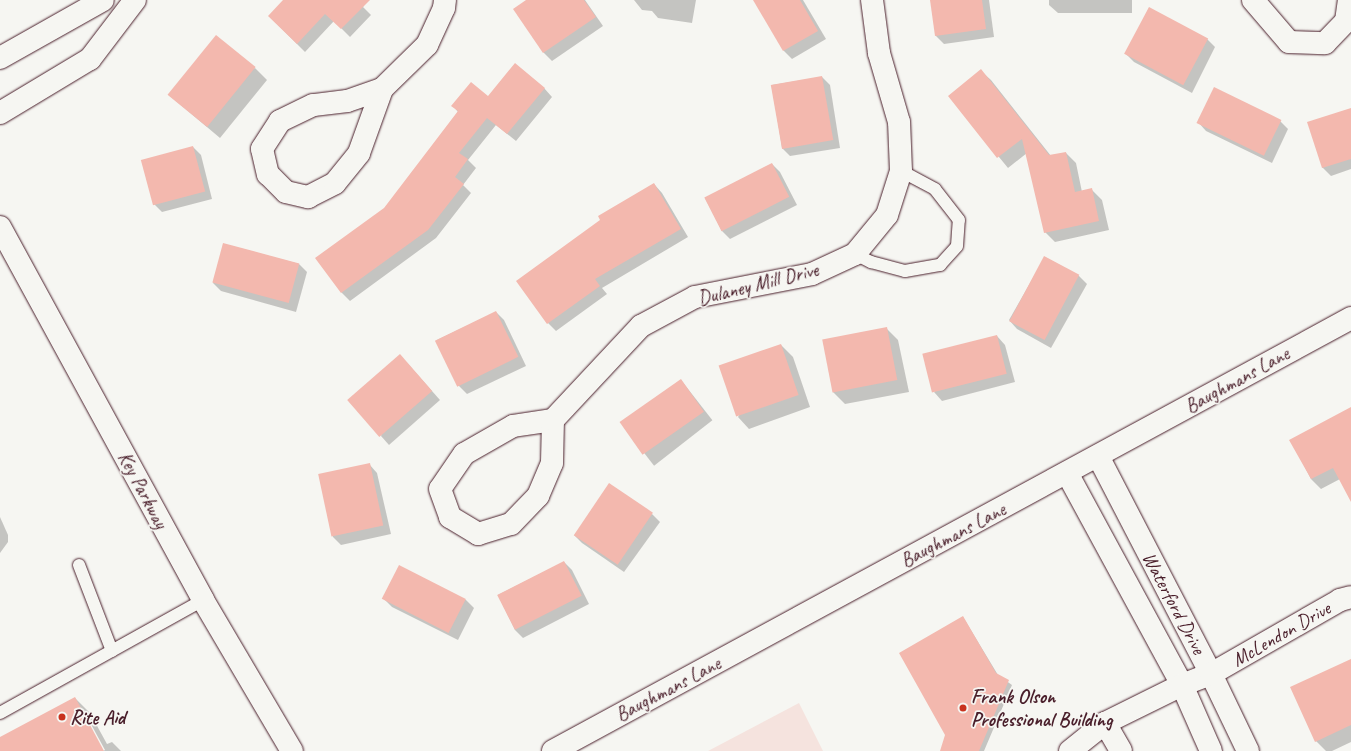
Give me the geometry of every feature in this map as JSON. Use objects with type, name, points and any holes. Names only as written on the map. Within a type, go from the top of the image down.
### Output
[{"type":"street","points":[[0,58],[103,0]]},
{"type":"street","points":[[0,113],[90,59],[135,0]]},
{"type":"street","points":[[382,89],[359,153],[335,184],[308,197],[286,192],[268,174],[262,149],[280,121],[313,105],[347,101],[382,89],[427,45],[444,8],[445,0]]},
{"type":"street","name":"Dulaney Mill Drive","points":[[553,420],[641,326],[695,297],[812,274],[855,254],[887,215],[901,171],[899,122],[879,53],[872,0]]},
{"type":"street","points":[[1253,0],[1289,42],[1324,43],[1346,21],[1349,0]]},
{"type":"street","name":"Key Parkway","points":[[0,227],[203,600],[292,751]]},
{"type":"street","name":"Baughmans Lane","points":[[553,751],[1351,318]]},
{"type":"street","points":[[553,420],[552,463],[538,496],[511,524],[478,534],[450,517],[440,489],[464,454],[513,426],[553,420]]},
{"type":"street","name":"Waterford Drive","points":[[1098,456],[1211,674],[1248,751]]},
{"type":"street","name":"Waterford Drive","points":[[1067,473],[1182,685],[1212,751]]},
{"type":"street","name":"McLendon Drive","points":[[1070,751],[1105,723],[1182,685],[1211,674],[1340,600],[1351,597]]},
{"type":"street","points":[[1105,723],[1121,751]]},
{"type":"lane","points":[[855,254],[871,262],[905,272],[940,265],[957,246],[958,220],[954,214],[935,189],[901,171]]},
{"type":"lane","points":[[79,565],[112,651]]},
{"type":"lane","points":[[0,713],[203,600]]},
{"type":"shaded area","points":[[799,703],[823,751],[708,751]]},
{"type":"building","points":[[283,0],[370,0],[341,29],[325,14],[297,44],[268,16]]},
{"type":"building","points":[[526,0],[584,0],[596,17],[543,53],[513,9]]},
{"type":"building","points":[[753,0],[800,0],[818,31],[783,51]]},
{"type":"building","points":[[930,0],[982,0],[986,29],[935,36]]},
{"type":"building","points":[[1149,7],[1208,38],[1183,85],[1124,54]]},
{"type":"building","points":[[216,35],[256,67],[207,127],[168,95]]},
{"type":"building","points":[[515,63],[545,88],[507,134],[487,118],[459,153],[468,159],[455,177],[464,184],[428,230],[341,293],[315,258],[384,208],[458,111],[451,106],[471,82],[488,96]]},
{"type":"building","points":[[981,69],[1049,155],[1066,152],[1075,192],[1092,188],[1099,221],[1044,233],[1022,139],[997,158],[948,96]]},
{"type":"building","points":[[822,76],[833,140],[782,149],[771,85]]},
{"type":"building","points":[[1214,87],[1281,120],[1264,156],[1196,123]]},
{"type":"building","points":[[1351,108],[1351,159],[1322,168],[1307,122]]},
{"type":"building","points":[[193,146],[205,191],[153,205],[141,160]]},
{"type":"building","points":[[772,163],[789,197],[722,231],[704,198]]},
{"type":"building","points":[[654,183],[681,229],[595,279],[600,286],[547,324],[516,281],[600,220],[598,216]]},
{"type":"building","points":[[223,243],[299,263],[289,303],[212,283]]},
{"type":"building","points":[[1044,256],[1079,275],[1045,340],[1009,321]]},
{"type":"building","points":[[496,311],[518,357],[457,387],[435,341]]},
{"type":"building","points":[[887,327],[897,380],[833,393],[822,340]]},
{"type":"building","points":[[997,335],[1007,374],[932,392],[922,354]]},
{"type":"building","points":[[781,344],[799,395],[736,417],[719,365]]},
{"type":"building","points":[[400,354],[432,391],[379,437],[347,400]]},
{"type":"building","points":[[681,379],[704,412],[643,455],[620,422]]},
{"type":"building","points":[[1351,407],[1351,502],[1333,468],[1311,479],[1289,440]]},
{"type":"building","points":[[370,463],[383,526],[331,537],[318,474]]},
{"type":"building","points":[[609,483],[653,513],[618,565],[574,535]]},
{"type":"building","points":[[564,561],[582,596],[515,630],[497,595]]},
{"type":"building","points":[[399,565],[466,599],[449,633],[382,599]]},
{"type":"building","name":"Frank Olson Professional Building","points":[[963,616],[996,673],[1009,680],[979,751],[940,751],[945,735],[899,653]]},
{"type":"building","points":[[1351,659],[1351,725],[1315,742],[1290,687]]},
{"type":"building","name":"Rite Aid","points":[[75,697],[104,751],[0,751],[0,737]]},
{"type":"place","name":"Frank Olson Professional Building","points":[[963,708]]},
{"type":"place","name":"Rite Aid","points":[[62,717]]}]
